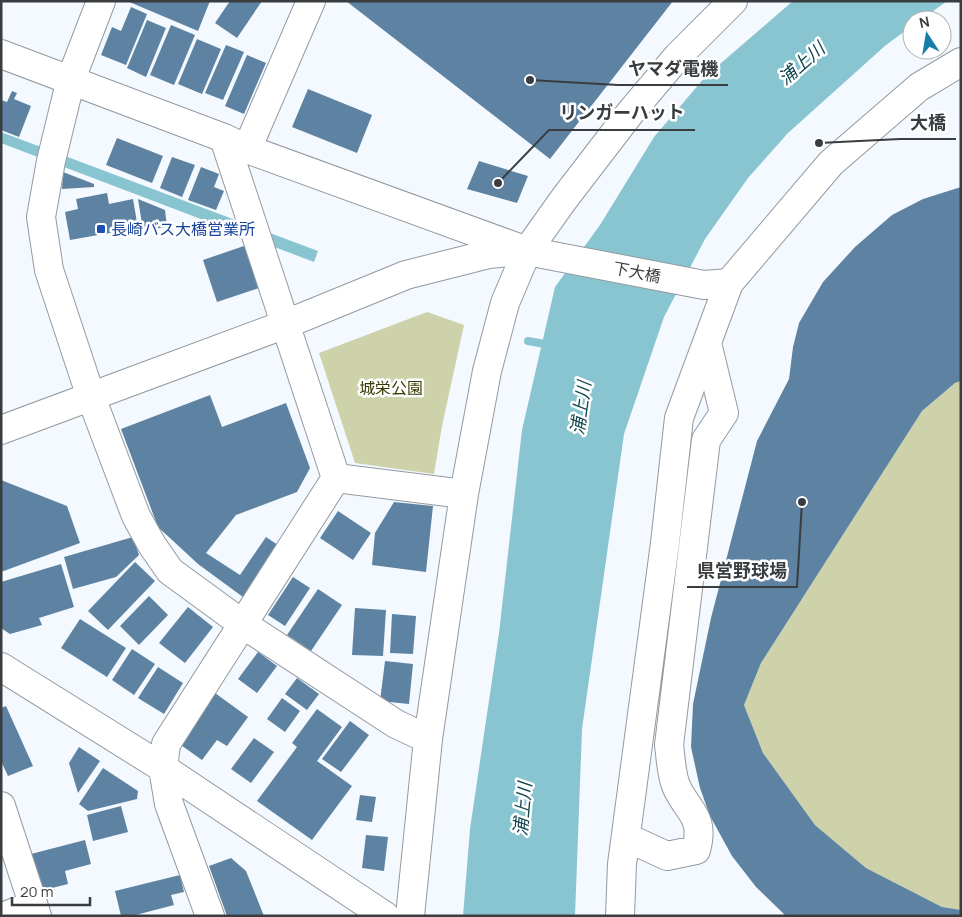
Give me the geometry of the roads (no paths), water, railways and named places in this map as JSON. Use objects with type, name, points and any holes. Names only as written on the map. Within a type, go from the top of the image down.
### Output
[{"type":"street","points":[[101,1],[71,79],[51,161],[41,217],[49,270],[91,397],[136,516],[152,546],[170,571],[244,624],[396,724],[428,739]]},
{"type":"street","points":[[311,1],[235,143],[286,324],[336,478]]},
{"type":"street","points":[[410,916],[428,739],[464,494],[487,371],[505,303],[527,251],[630,113],[678,56],[733,1]]},
{"type":"street","points":[[1,54],[527,251]]},
{"type":"street","points":[[620,916],[622,864],[666,543],[679,418],[707,343],[717,284],[832,163],[919,87],[961,62]]},
{"type":"street","points":[[1,430],[286,324],[406,275],[489,254],[527,251]]},
{"type":"street","name":"下大橋","points":[[527,251],[717,284]]},
{"type":"street","points":[[626,837],[667,856],[696,850],[700,835],[692,810],[677,788],[669,745],[706,440],[724,413],[707,343]]},
{"type":"street","points":[[336,478],[464,494]]},
{"type":"street","points":[[210,916],[170,804],[163,768],[166,744],[336,478]]},
{"type":"street","points":[[1,667],[163,768],[385,916]]},
{"type":"street","points":[[1,806],[35,911],[5,916]]},
{"type":"water","name":"浦上川","points":[[793,1],[947,1],[935,10],[902,10],[902,33],[886,45],[788,133],[748,178],[705,239],[664,317],[624,434],[582,729],[575,916],[463,916],[470,829],[499,633],[522,430],[555,287],[600,225],[654,137],[706,76]]},
{"type":"water","points":[[1,132],[318,251],[314,262],[1,143]]},
{"type":"waterway","points":[[528,341],[550,345]]},
{"type":"place","name":"ヤマダ電機","points":[[530,80]]},
{"type":"place","name":"大橋","points":[[819,143]]},
{"type":"place","name":"リンガーハット","points":[[498,183]]},
{"type":"place","name":"長崎バス大橋営業所","points":[[101,229]]},
{"type":"place","name":"県営野球場","points":[[802,502]]},
{"type":"park label","name":"城栄公園","points":[[391,388]]}]
